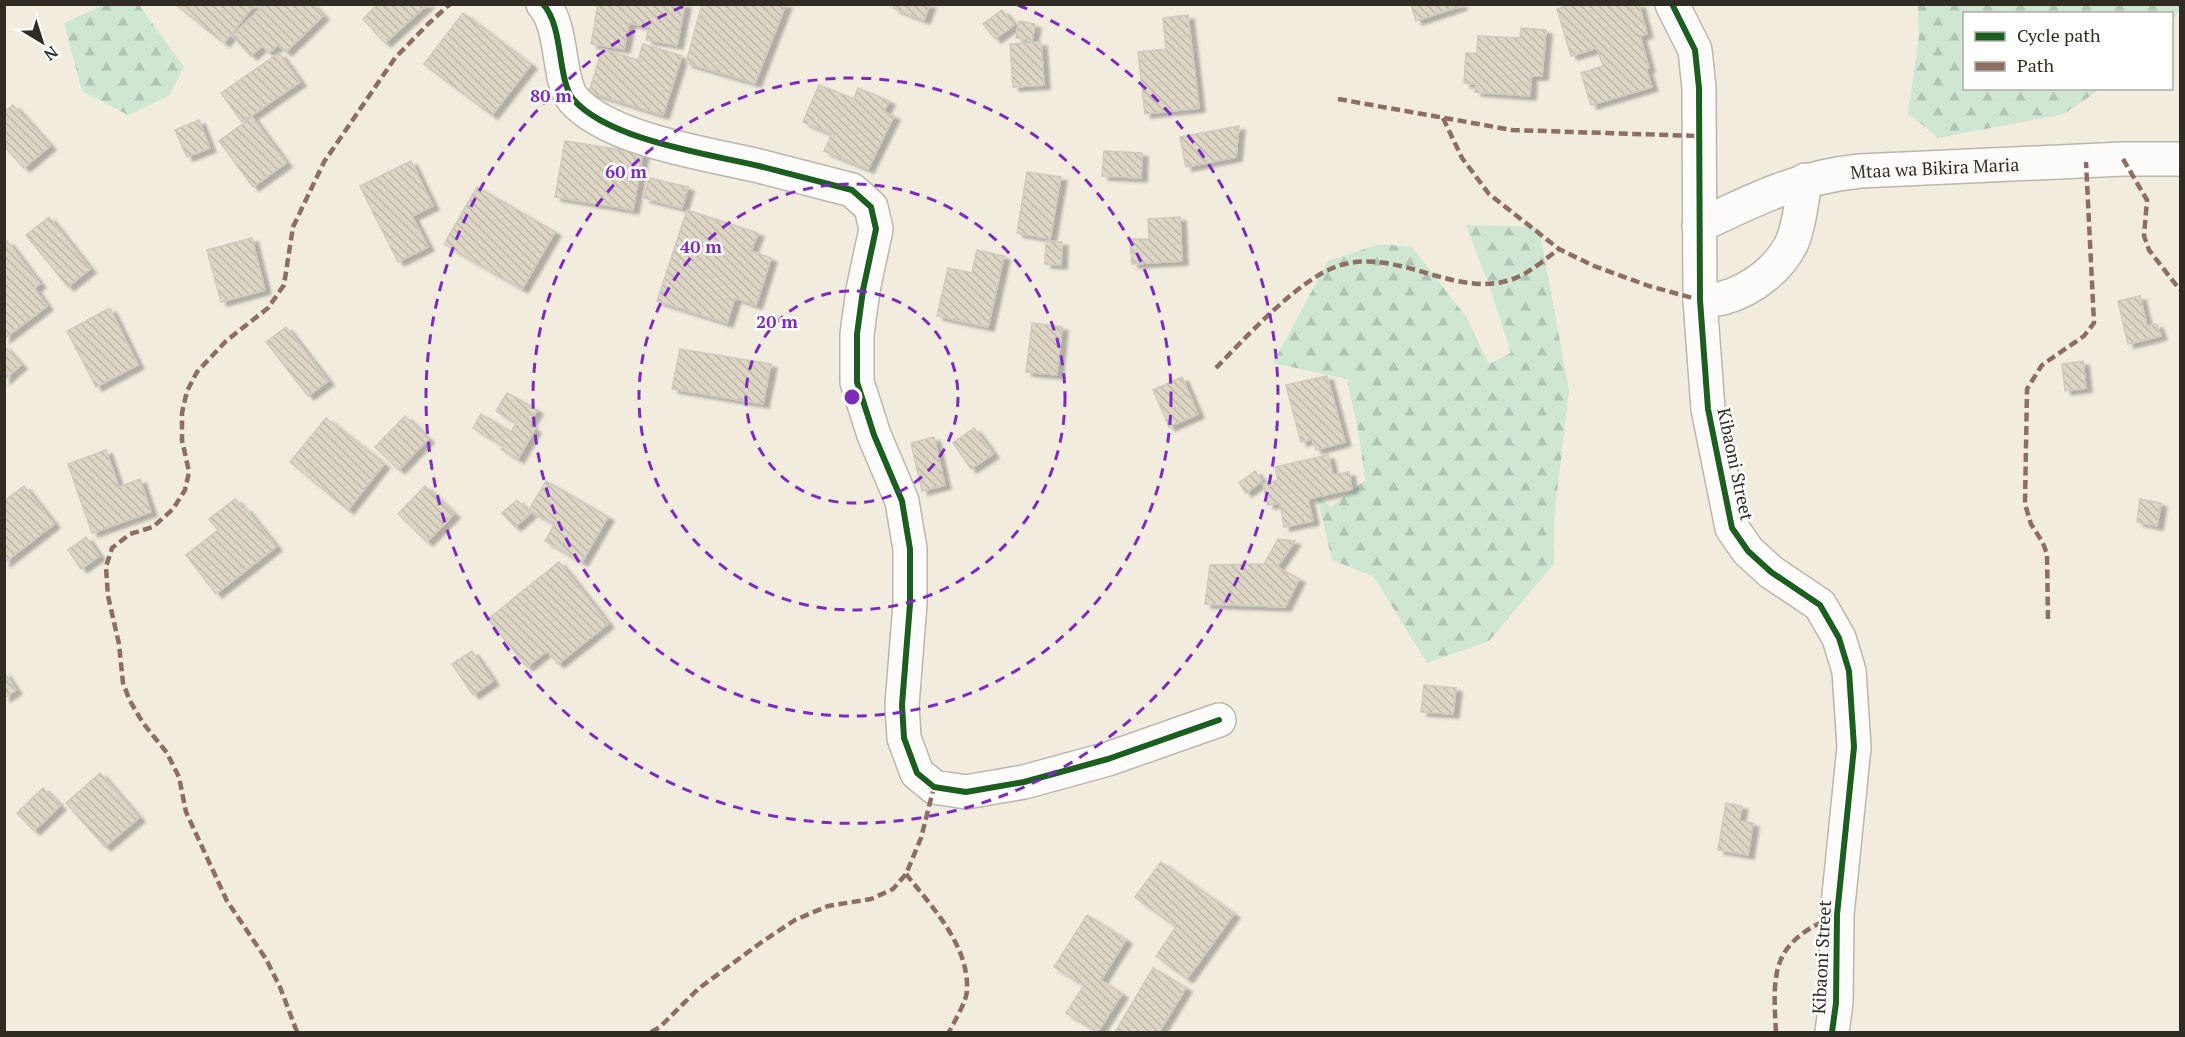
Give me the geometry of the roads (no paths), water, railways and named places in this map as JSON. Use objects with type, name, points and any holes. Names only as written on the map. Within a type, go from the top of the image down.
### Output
[{"type":"street","points":[[543,4],[555,29],[572,97],[589,114],[613,126],[668,146],[852,190],[871,207],[876,229],[863,290],[857,334],[857,382],[874,435],[902,501],[910,549],[910,604],[902,705],[904,738],[916,773],[934,787],[966,792],[1024,782],[1108,759],[1219,720]]},
{"type":"street","name":"Kibaoni Street","points":[[1672,4],[1695,50],[1699,88],[1700,300],[1708,409],[1732,528],[1748,551],[1771,572],[1820,605],[1839,638],[1849,671],[1854,747],[1837,915],[1836,1003],[1832,1032]]},
{"type":"street","name":"Mtaa wa Bikira Maria","points":[[1699,226],[1754,199],[1805,180],[1832,174],[2123,159],[2181,159]]},
{"type":"street","points":[[1700,300],[1721,298],[1743,290],[1763,278],[1777,262],[1792,241],[1799,219],[1805,180]]}]
